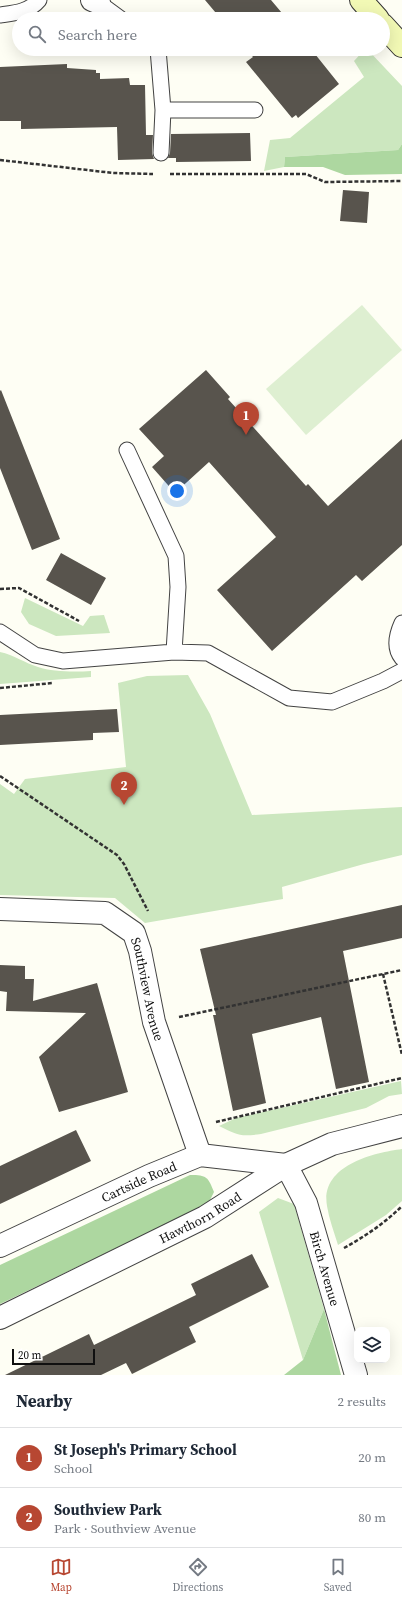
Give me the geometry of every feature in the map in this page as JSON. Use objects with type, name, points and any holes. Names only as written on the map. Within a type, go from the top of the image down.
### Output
[{"type":"main road","points":[[361,0],[372,12]]},
{"type":"main road","points":[[390,33],[402,46]]},
{"type":"street","name":"Southview Avenue","points":[[0,910],[105,913],[134,933],[140,951],[154,1022],[200,1155]]},
{"type":"street","name":"Hawthorn Road","points":[[0,1318],[205,1217],[286,1165],[332,1144],[402,1126]]},
{"type":"street","name":"Cartside Road","points":[[0,1246],[149,1176],[200,1155],[286,1165]]},
{"type":"street","name":"Birch Avenue","points":[[286,1165],[306,1203],[356,1375]]},
{"type":"lane","points":[[20,12],[35,5],[39,0]]},
{"type":"lane","points":[[96,1],[111,12]]},
{"type":"lane","points":[[0,15],[12,14]]},
{"type":"lane","points":[[159,56],[163,110],[160,153]]},
{"type":"lane","points":[[163,110],[255,110]]},
{"type":"lane","points":[[127,450],[176,556],[178,587],[174,652]]},
{"type":"lane","points":[[402,623],[396,637],[398,654],[402,658]]},
{"type":"lane","points":[[0,632],[35,655],[63,661],[105,656],[174,652],[208,653],[289,698],[332,702],[383,681],[402,671]]},
{"type":"path","points":[[0,160],[113,173],[161,174]]},
{"type":"path","points":[[169,174],[306,174],[325,182],[402,181]]},
{"type":"path","points":[[0,589],[19,588],[79,621]]},
{"type":"path","points":[[0,776],[117,855],[124,864],[148,909],[149,915]]},
{"type":"path","points":[[154,1022],[402,970]]},
{"type":"path","points":[[383,974],[402,1055]]},
{"type":"path","points":[[190,1128],[402,1078]]},
{"type":"path","points":[[323,1261],[357,1241],[395,1214],[402,1206]]},
{"type":"green space","points":[[359,56],[374,56],[402,86],[402,144],[398,150],[285,157],[284,167],[264,171],[270,140],[290,138],[364,77],[354,61]]},
{"type":"green space","points":[[402,144],[402,174],[345,175],[323,167],[284,167],[285,157],[398,150]]},
{"type":"green space","points":[[362,305],[402,350],[306,435],[266,389]]},
{"type":"green space","points":[[25,598],[83,626],[90,616],[104,615],[110,633],[56,636],[29,624],[21,612]]},
{"type":"green space","points":[[0,652],[44,669],[78,672],[91,671],[91,677],[0,684]]},
{"type":"green space","points":[[188,675],[210,714],[252,815],[402,807],[402,855],[282,887],[283,899],[145,923],[115,898],[0,895],[0,784],[14,794],[25,779],[126,767],[118,683],[147,676]]},
{"type":"green space","points":[[401,1081],[402,1094],[389,1096],[366,1108],[261,1134],[239,1134],[219,1126],[236,1118]]},
{"type":"green space","points":[[402,1149],[402,1201],[386,1215],[338,1245],[327,1206],[327,1192],[332,1181],[340,1171],[363,1158]]},
{"type":"green space","points":[[190,1175],[203,1176],[210,1183],[214,1192],[208,1204],[0,1304],[0,1265]]},
{"type":"green space","points":[[278,1198],[294,1204],[324,1309],[303,1360],[259,1212]]},
{"type":"green space","points":[[324,1309],[341,1375],[284,1375],[303,1360]]},
{"type":"building","points":[[205,0],[271,0],[281,12],[215,12]]},
{"type":"building","points":[[252,56],[317,56],[339,84],[298,118],[296,115],[292,118],[246,62],[253,57]]},
{"type":"building","points":[[67,64],[67,68],[96,70],[96,73],[100,73],[100,79],[129,78],[130,85],[145,85],[146,135],[153,135],[152,153],[154,159],[118,160],[117,127],[21,129],[21,121],[0,121],[0,67]]},
{"type":"building","points":[[250,133],[251,161],[176,162],[176,158],[168,158],[170,153],[171,134]]},
{"type":"building","points":[[343,190],[369,192],[367,223],[340,221]]},
{"type":"building","points":[[206,370],[230,397],[228,399],[306,486],[308,484],[328,506],[402,439],[402,545],[362,581],[356,575],[272,651],[217,590],[276,537],[209,462],[175,493],[152,467],[164,456],[139,429]]},
{"type":"building","points":[[1,390],[60,539],[32,550],[0,468]]},
{"type":"building","points":[[61,553],[106,578],[91,605],[46,580]]},
{"type":"building","points":[[117,709],[119,732],[93,733],[93,740],[0,745],[0,715]]},
{"type":"building","points":[[402,905],[402,938],[343,951],[369,1082],[336,1089],[321,1017],[252,1034],[266,1103],[233,1111],[213,1015],[216,1015],[200,949]]},
{"type":"building","points":[[0,965],[25,966],[25,979],[34,979],[33,1001],[97,983],[128,1092],[59,1112],[39,1057],[86,1013],[6,1011],[7,992],[0,991]]},
{"type":"building","points":[[76,1130],[91,1161],[0,1204],[0,1166]]},
{"type":"building","points":[[252,1254],[269,1287],[189,1327],[196,1342],[132,1374],[126,1363],[101,1375],[5,1375],[89,1334],[94,1345],[196,1295],[191,1284]]},
{"type":"place","name":"St Joseph's Primary School","points":[[246,435]]},
{"type":"place","name":"Southview Park","points":[[124,805]]}]
